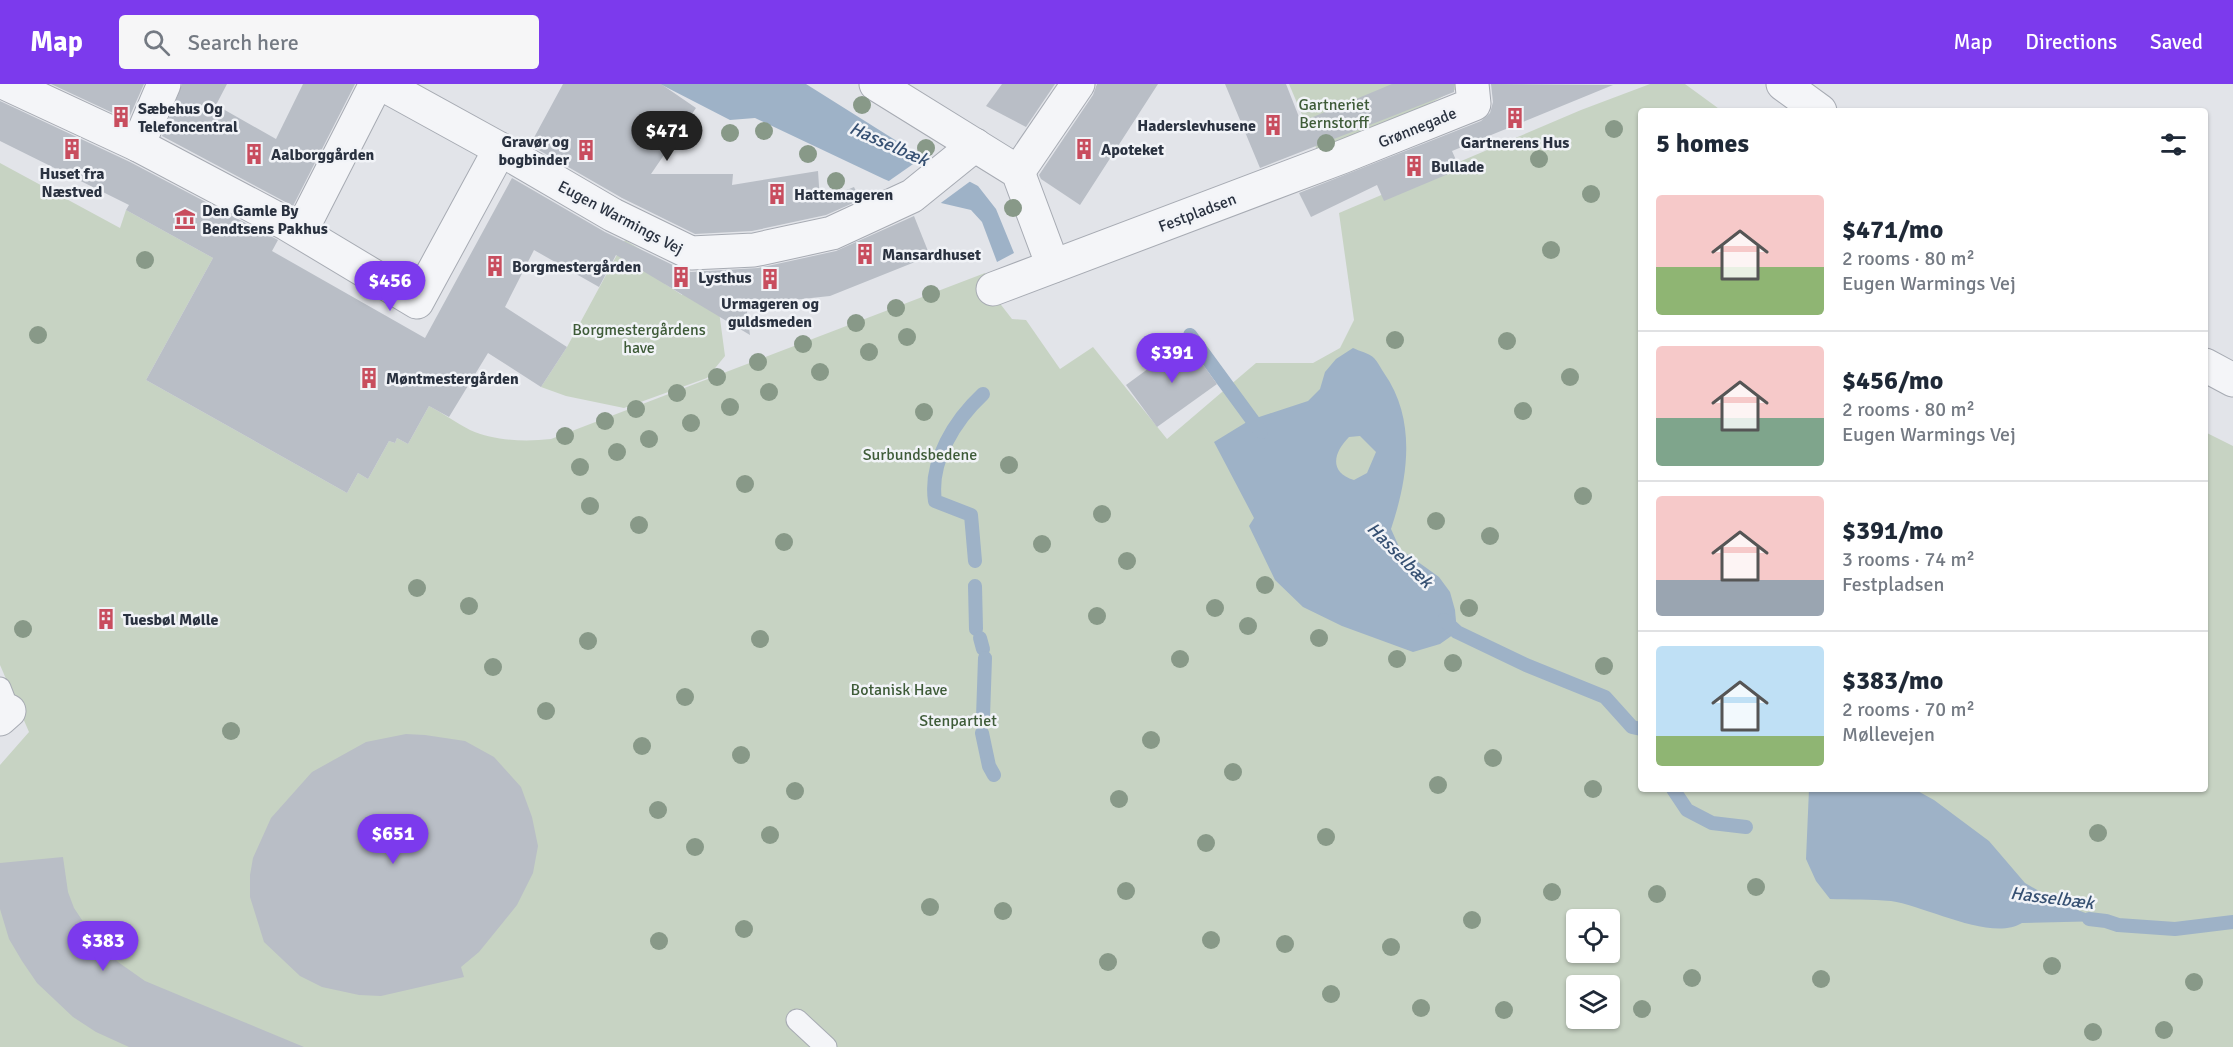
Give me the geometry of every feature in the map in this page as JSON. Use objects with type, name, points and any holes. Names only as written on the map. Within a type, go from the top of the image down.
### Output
[{"type":"street","points":[[7,84],[138,145],[301,231],[417,302],[500,149]]},
{"type":"street","points":[[138,145],[164,84]]},
{"type":"street","points":[[301,231],[376,84]]},
{"type":"street","name":"Eugen Warmings Vej","points":[[382,84],[613,215],[691,253],[754,250],[832,233],[912,196],[975,145]]},
{"type":"street","points":[[876,84],[1018,171],[1053,266]]},
{"type":"street","points":[[1018,171],[1078,84]]},
{"type":"street","name":"Grønnegade","points":[[1342,158],[1474,104],[1472,84]]},
{"type":"street","points":[[1783,84],[1816,108]]},
{"type":"street","name":"Festpladsen","points":[[993,289],[1342,158]]},
{"type":"street","points":[[2208,367],[2233,380]]},
{"type":"lane","points":[[797,1020],[826,1047]]},
{"type":"green space","name":"Gartneriet Bernstorff","points":[[1289,84],[1464,85],[1412,113],[1317,150]]},
{"type":"green space","name":"Botanisk Have","points":[[1650,84],[1685,84],[1718,108],[1638,108],[1638,792],[2208,792],[2208,434],[2233,446],[2233,1047],[0,1047],[0,765],[29,732],[0,665],[0,163],[120,228],[126,210],[213,258],[146,380],[347,493],[358,473],[368,479],[389,441],[395,443],[397,438],[408,444],[429,406],[480,434],[521,440],[551,439],[985,273],[998,301],[1012,319],[1026,320],[1060,369],[1093,347],[1167,439],[1256,363],[1313,363],[1340,348],[1354,320],[1339,213],[1581,110]]},
{"type":"green space","name":"Borgmestergårdens have","points":[[625,240],[672,269],[665,284],[682,295],[698,269],[714,274],[725,356],[707,378],[624,408],[566,396],[541,387],[567,347]]},
{"type":"water","points":[[642,84],[806,84],[919,155],[978,186],[996,209],[1014,253],[997,262],[982,222],[971,210],[941,203],[884,179],[755,118],[730,120],[662,85]]},
{"type":"water","points":[[1353,348],[1372,356],[1394,391],[1401,410],[1405,430],[1405,470],[1391,529],[1400,549],[1439,577],[1450,592],[1455,610],[1457,632],[1440,644],[1413,652],[1342,626],[1303,607],[1275,580],[1249,526],[1254,518],[1214,442],[1250,420],[1308,401],[1320,389],[1325,372],[1336,359]],"holes":[[[1360,436],[1376,452],[1367,473],[1354,480],[1340,472],[1337,467],[1337,455],[1349,437]]]},
{"type":"water","points":[[1809,792],[1919,792],[1934,800],[1989,841],[2025,883],[2060,903],[2106,921],[2022,923],[2009,928],[1993,928],[1976,926],[1891,901],[1830,899],[1816,881],[1806,859]]},
{"type":"pier","points":[[926,155],[972,180],[938,205],[886,183]]},
{"type":"building","name":"Sæbehus Og Telefoncentral","points":[[51,84],[144,84],[128,120]]},
{"type":"building","name":"Aalborggården","points":[[182,84],[227,84],[216,105],[276,139],[303,84],[355,84],[293,206],[162,136]]},
{"type":"building","points":[[563,84],[661,84],[696,108],[651,174],[733,174],[732,185],[818,171],[820,201],[854,187],[860,200],[826,215],[752,231],[695,234],[622,198],[530,145]]},
{"type":"building","points":[[1002,84],[1055,84],[1026,127],[986,106]]},
{"type":"building","name":"Apoteket","points":[[1097,84],[1158,84],[1080,205],[1041,179],[1039,175],[1093,95]]},
{"type":"building","points":[[1225,84],[1286,84],[1301,122],[1392,84],[1454,84],[1454,92],[1260,168]]},
{"type":"building","points":[[1491,84],[1613,85],[1452,151],[1460,169],[1384,201],[1377,185],[1311,217],[1299,193],[1481,121],[1490,113],[1493,102]]},
{"type":"building","points":[[0,101],[130,162],[278,240],[272,251],[425,338],[512,178],[605,232],[691,272],[758,268],[836,251],[914,216],[930,256],[830,296],[746,305],[750,335],[616,255],[599,287],[534,250],[505,307],[567,347],[541,387],[488,353],[449,417],[429,406],[408,444],[397,438],[395,443],[389,441],[368,479],[358,473],[347,493],[146,380],[213,258],[126,210],[129,205],[0,141]]},
{"type":"building","points":[[1186,341],[1217,384],[1157,427],[1126,385]]},
{"type":"building","points":[[406,734],[465,741],[494,757],[521,787],[532,817],[538,846],[533,873],[517,905],[479,952],[461,967],[464,977],[381,996],[359,995],[322,987],[300,976],[264,942],[250,897],[253,858],[271,818],[312,772],[366,742]]},
{"type":"building","points":[[63,857],[68,892],[74,908],[94,938],[118,962],[145,981],[304,1047],[129,1047],[96,1032],[73,1017],[37,983],[22,961],[9,939],[0,909],[0,863]]},
{"type":"waterway","name":"Hasselbæk","points":[[1190,335],[1261,432]]},
{"type":"waterway","points":[[975,561],[971,515],[935,501],[934,486],[940,456],[946,442],[963,416],[983,394]]},
{"type":"waterway","points":[[975,586],[976,629]]},
{"type":"waterway","name":"Hasselbæk","points":[[1444,620],[1457,632],[1526,665],[1605,697],[1632,727],[1638,728]]},
{"type":"waterway","points":[[980,638],[983,649]]},
{"type":"waterway","points":[[983,717],[985,658]]},
{"type":"waterway","points":[[982,733],[989,766],[994,775]]},
{"type":"waterway","name":"Hasselbæk","points":[[1675,792],[1687,810],[1712,823],[1746,827]]},
{"type":"waterway","name":"Hasselbæk","points":[[2089,919],[2118,925],[2175,929],[2233,922]]},
{"type":"place","name":"Sæbehus Og Telefoncentral","points":[[121,117]]},
{"type":"place","name":"Gartnerens Hus","points":[[1515,118]]},
{"type":"place","name":"Haderslevhusene","points":[[1273,125]]},
{"type":"place","name":"Huset fra Næstved","points":[[72,149]]},
{"type":"place","name":"Apoteket","points":[[1084,149]]},
{"type":"place","name":"Gravør og bogbinder","points":[[586,150]]},
{"type":"place","name":"Aalborggården","points":[[254,154]]},
{"type":"place","name":"Bullade","points":[[1414,166]]},
{"type":"place","name":"Hattemageren","points":[[777,194]]},
{"type":"place","name":"Den Gamle By Bendtsens Pakhus","points":[[185,219]]},
{"type":"place","name":"Mansardhuset","points":[[865,254]]},
{"type":"place","name":"Borgmestergården","points":[[495,266]]},
{"type":"place","name":"Lysthus","points":[[681,277]]},
{"type":"place","name":"Urmageren og guldsmeden","points":[[770,279]]},
{"type":"place","name":"Møntmestergården","points":[[369,378]]},
{"type":"place","name":"Tuesbøl Mølle","points":[[106,619]]},
{"type":"park label","name":"Surbundsbedene","points":[[920,454]]},
{"type":"park label","name":"Stenpartiet","points":[[958,720]]}]
